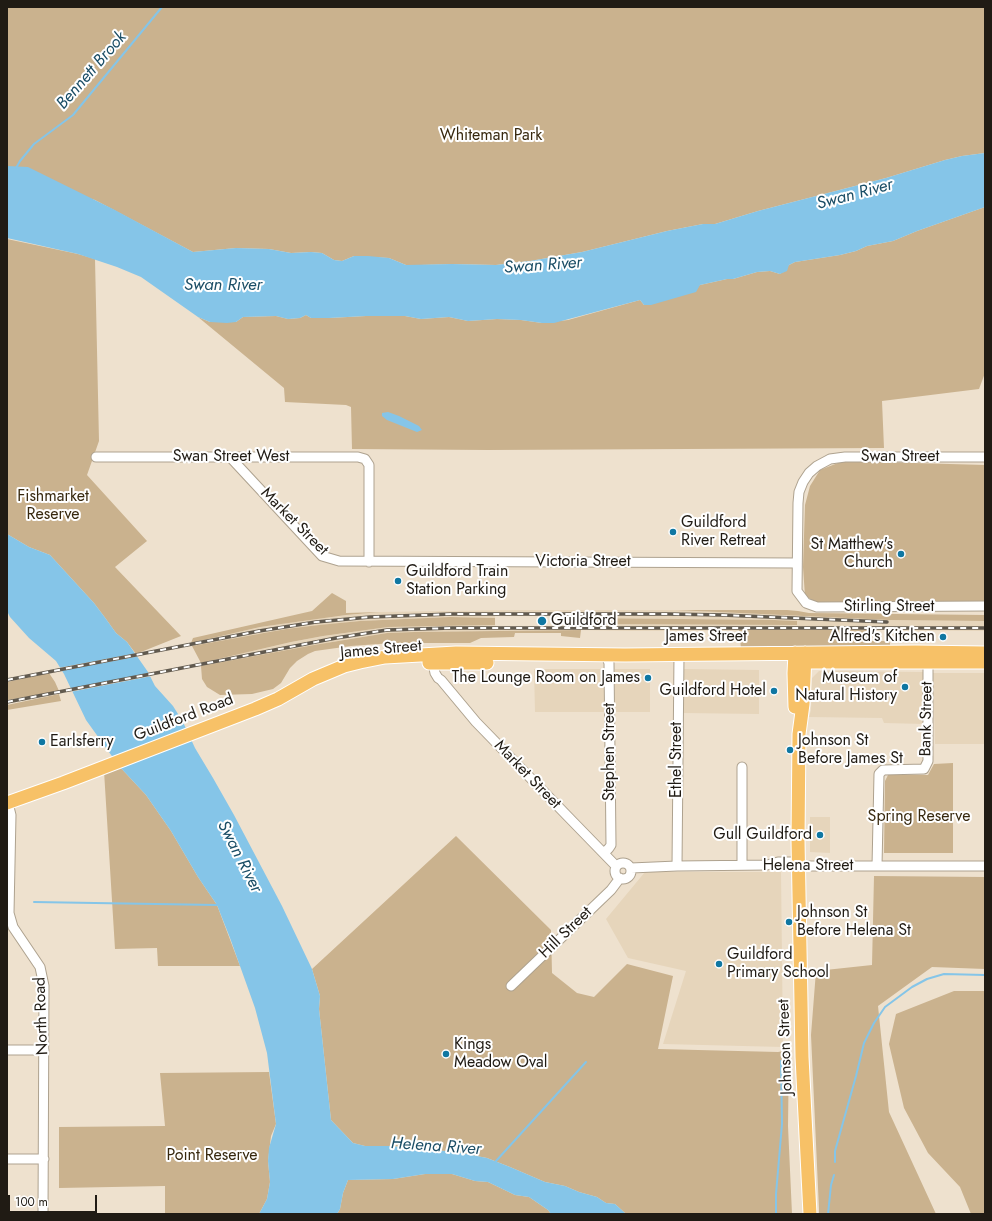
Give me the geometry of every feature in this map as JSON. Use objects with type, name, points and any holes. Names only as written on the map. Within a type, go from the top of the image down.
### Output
[{"type":"highway","name":"James Street","points":[[434,659],[508,663],[610,663],[678,659],[928,657],[985,653]]},
{"type":"highway","name":"James Street","points":[[324,674],[362,666],[468,654],[599,655],[678,659]]},
{"type":"highway","points":[[468,654],[470,658],[474,660],[490,660],[508,663]]},
{"type":"highway","name":"James Street","points":[[928,657],[985,662]]},
{"type":"highway","name":"Johnson Street","points":[[800,658],[794,704],[799,734],[798,865],[802,1057],[810,1214]]},
{"type":"highway","name":"Guildford Road","points":[[8,803],[255,709],[278,699],[324,674]]},
{"type":"street","name":"Swan Street West","points":[[96,457],[358,457],[365,459],[369,465],[369,562]]},
{"type":"street","name":"Market Street","points":[[230,457],[322,556],[339,562],[369,562]]},
{"type":"street","name":"Swan Street","points":[[797,563],[799,492],[806,478],[817,466],[830,459],[845,457],[985,457]]},
{"type":"street","name":"Victoria Street","points":[[369,562],[797,563]]},
{"type":"street","name":"Stirling Street","points":[[797,563],[797,591],[806,603],[817,607],[985,606]]},
{"type":"street","points":[[599,655],[607,658],[610,663]]},
{"type":"street","name":"Bank Street","points":[[877,866],[879,774],[883,770],[924,769],[928,761],[928,657]]},
{"type":"street","name":"Market Street","points":[[434,659],[441,676],[441,680],[476,722],[616,866]]},
{"type":"street","name":"Ethel Street","points":[[677,866],[678,659]]},
{"type":"street","name":"Stephen Street","points":[[604,853],[610,848],[611,845],[610,663]]},
{"type":"street","points":[[742,767],[742,866]]},
{"type":"street","name":"North Road","points":[[8,803],[11,815],[9,913],[11,922],[37,961],[44,986],[43,1214]]},
{"type":"street","points":[[622,862],[629,865],[631,868],[631,874],[627,878],[620,878],[616,875],[616,866],[622,862]]},
{"type":"street","name":"Helena Street","points":[[631,868],[767,865],[778,862],[791,862],[798,865],[985,866]]},
{"type":"street","name":"Hill Street","points":[[511,986],[611,890],[620,878]]},
{"type":"street","points":[[7,932],[17,932]]},
{"type":"street","points":[[7,1050],[44,1050]]},
{"type":"street","points":[[7,1159],[44,1159]]},
{"type":"shaded area","points":[[675,610],[889,620],[985,621],[985,631],[581,630],[387,633],[201,666],[201,663],[291,642],[388,627],[495,625],[496,627],[580,627],[581,624],[797,625],[797,621],[581,618],[580,616],[495,616],[495,618],[450,617],[360,621],[286,629],[192,646],[191,643],[260,627],[346,615],[381,612]]},
{"type":"shaded area","points":[[534,669],[606,669],[607,712],[535,712]]},
{"type":"shaded area","points":[[615,669],[650,669],[650,712],[615,712]]},
{"type":"shaded area","points":[[684,669],[759,670],[759,714],[683,713]]},
{"type":"shaded area","points":[[819,671],[923,672],[925,675],[924,724],[884,723],[882,718],[809,717],[811,710],[812,678]]},
{"type":"shaded area","points":[[933,673],[985,673],[985,744],[935,744]]},
{"type":"shaded area","points":[[810,817],[830,817],[830,853],[810,852]]},
{"type":"shaded area","name":"Guildford Primary School","points":[[645,872],[781,872],[783,1047],[663,1044],[686,971],[628,958],[606,919]]},
{"type":"green space","name":"Whiteman Park","points":[[7,7],[985,7],[985,153],[945,160],[886,178],[758,211],[715,224],[703,224],[667,231],[582,252],[530,261],[496,265],[406,265],[389,258],[354,256],[342,261],[334,260],[322,253],[291,253],[269,249],[236,248],[193,252],[95,200],[7,174]]},
{"type":"green space","points":[[985,207],[985,373],[979,389],[882,401],[884,448],[488,450],[352,449],[351,407],[346,405],[285,402],[284,388],[198,317],[210,322],[236,322],[243,317],[276,316],[288,319],[300,318],[306,315],[311,318],[405,316],[421,319],[449,317],[468,321],[497,319],[542,323],[568,320],[640,300],[644,305],[700,285],[733,279],[757,272],[770,271],[780,274],[789,265],[795,262],[840,255],[856,251],[867,246],[893,241]]},
{"type":"green space","name":"Fishmarket Reserve","points":[[7,239],[95,259],[99,441],[87,475],[147,541],[115,567],[181,636],[136,654],[127,642],[116,633],[94,603],[50,555],[29,547],[7,534]]},
{"type":"green space","points":[[843,461],[985,465],[985,602],[816,602],[805,596],[803,567],[805,505],[810,486],[820,470]]},
{"type":"green space","points":[[332,593],[346,601],[346,613],[381,612],[346,615],[260,627],[191,643],[193,638],[312,611]]},
{"type":"green space","points":[[675,610],[787,610],[809,613],[985,615],[985,621],[889,620]]},
{"type":"green space","points":[[450,617],[495,618],[495,625],[388,627],[291,642],[201,663],[192,646],[286,629],[319,625],[360,621]]},
{"type":"green space","points":[[581,618],[774,620],[797,621],[797,625],[581,624]]},
{"type":"green space","points":[[581,630],[580,638],[561,636],[561,633],[515,633],[514,637],[481,638],[470,643],[393,643],[351,646],[315,651],[297,661],[290,668],[281,683],[273,689],[252,694],[220,695],[207,687],[202,679],[201,666],[387,633]]},
{"type":"green space","points":[[739,630],[867,630],[867,641],[890,641],[890,647],[741,648]]},
{"type":"green space","points":[[49,673],[59,691],[7,700],[7,682]]},
{"type":"green space","points":[[59,694],[61,701],[7,710],[7,705]]},
{"type":"green space","name":"Spring Reserve","points":[[953,763],[953,853],[884,853],[885,781],[888,775],[928,775],[934,764]]},
{"type":"green space","points":[[119,766],[146,795],[171,831],[198,877],[217,905],[240,966],[158,966],[157,948],[115,949],[104,771]]},
{"type":"green space","points":[[456,836],[551,930],[552,973],[577,993],[594,997],[627,964],[673,976],[658,1049],[778,1052],[789,1050],[788,1126],[792,1214],[627,1214],[615,1204],[606,1203],[597,1197],[565,1186],[545,1182],[487,1158],[456,1152],[390,1146],[365,1146],[353,1143],[331,1120],[319,1009],[320,996],[312,969]]},
{"type":"green space","points":[[874,876],[985,877],[985,969],[932,967],[878,1006],[889,1112],[936,1214],[819,1214],[811,1035],[816,971],[872,965]]},
{"type":"green space","points":[[954,991],[985,991],[985,1214],[971,1214],[960,1187],[928,1153],[904,1108],[889,1044],[896,1014]]},
{"type":"green space","name":"Point Reserve","points":[[269,1072],[276,1124],[271,1136],[268,1161],[270,1182],[267,1199],[259,1214],[165,1214],[165,1186],[59,1188],[59,1127],[165,1126],[160,1073]]},
{"type":"green space","points":[[425,1174],[452,1174],[475,1181],[488,1182],[515,1195],[529,1197],[548,1210],[551,1214],[337,1214],[340,1209],[343,1193],[348,1180],[393,1179]]},
{"type":"water","name":"Swan River","points":[[985,153],[985,207],[893,241],[867,246],[856,251],[840,255],[795,262],[789,265],[787,271],[780,274],[770,271],[757,272],[733,279],[700,285],[696,292],[651,305],[644,305],[640,300],[554,323],[497,319],[468,321],[449,317],[421,319],[405,316],[311,318],[306,315],[300,318],[288,319],[276,316],[243,317],[236,322],[210,322],[198,317],[141,277],[117,267],[78,254],[7,238],[7,166],[28,167],[113,209],[193,252],[236,248],[269,249],[291,253],[322,253],[334,260],[342,261],[354,256],[368,256],[389,258],[406,265],[496,265],[582,252],[667,231],[703,224],[715,224],[758,211],[886,178],[945,160]]},
{"type":"water","points":[[388,412],[419,426],[422,430],[417,432],[387,420],[382,416],[382,413]]},
{"type":"water","points":[[7,534],[29,547],[50,555],[94,603],[116,633],[127,642],[148,672],[155,686],[173,706],[183,722],[195,748],[234,815],[282,906],[312,969],[320,996],[319,1009],[331,1120],[353,1143],[365,1146],[390,1146],[456,1152],[487,1158],[545,1182],[565,1186],[597,1197],[606,1203],[615,1204],[627,1214],[551,1214],[548,1210],[529,1197],[515,1195],[488,1182],[475,1181],[452,1174],[425,1174],[393,1179],[348,1180],[343,1193],[340,1209],[337,1214],[259,1214],[267,1199],[270,1182],[268,1161],[269,1148],[276,1124],[267,1053],[255,1008],[230,938],[217,905],[198,877],[171,831],[146,795],[119,766],[86,720],[64,674],[56,661],[29,638],[10,617],[7,611]]},
{"type":"pier","points":[[138,653],[140,656],[60,671],[58,668]]},
{"type":"pier","points":[[150,673],[152,676],[70,692],[68,689]]},
{"type":"waterway","name":"Bennett Brook","points":[[16,168],[34,144],[73,115],[162,7]]},
{"type":"waterway","points":[[34,902],[217,905]]},
{"type":"waterway","points":[[835,1162],[835,1151],[864,1043],[874,1023],[885,1007],[912,987],[927,979],[944,974],[985,975]]},
{"type":"waterway","points":[[776,1214],[776,1194],[782,1124],[781,1061]]},
{"type":"waterway","points":[[496,1161],[586,1062]]},
{"type":"waterway","points":[[828,1214],[831,1185],[834,1175]]},
{"type":"railway","points":[[7,680],[259,631],[316,622],[370,617],[452,614],[668,614],[887,622]]},
{"type":"railway","points":[[7,702],[336,638],[387,630],[452,628],[985,628]]},
{"type":"place","name":"Guildford River Retreat","points":[[673,532]]},
{"type":"place","name":"St Matthew's Church","points":[[901,554]]},
{"type":"place","name":"Guildford Train Station Parking","points":[[398,581]]},
{"type":"place","name":"Guildford","points":[[542,621]]},
{"type":"place","name":"Alfred's Kitchen","points":[[943,637]]},
{"type":"place","name":"The Lounge Room on James","points":[[648,678]]},
{"type":"place","name":"Museum of Natural History","points":[[905,687]]},
{"type":"place","name":"Guildford Hotel","points":[[774,691]]},
{"type":"place","name":"Earlsferry","points":[[42,742]]},
{"type":"place","name":"Johnson St Before James St","points":[[790,750]]},
{"type":"place","name":"Gull Guildford","points":[[820,835]]},
{"type":"place","name":"Johnson St Before Helena St","points":[[789,922]]},
{"type":"place","name":"Guildford Primary School","points":[[719,964]]},
{"type":"place","name":"Kings Meadow Oval","points":[[446,1054]]},
{"type":"water label","name":"Helena River","points":[[436,1147]]}]
